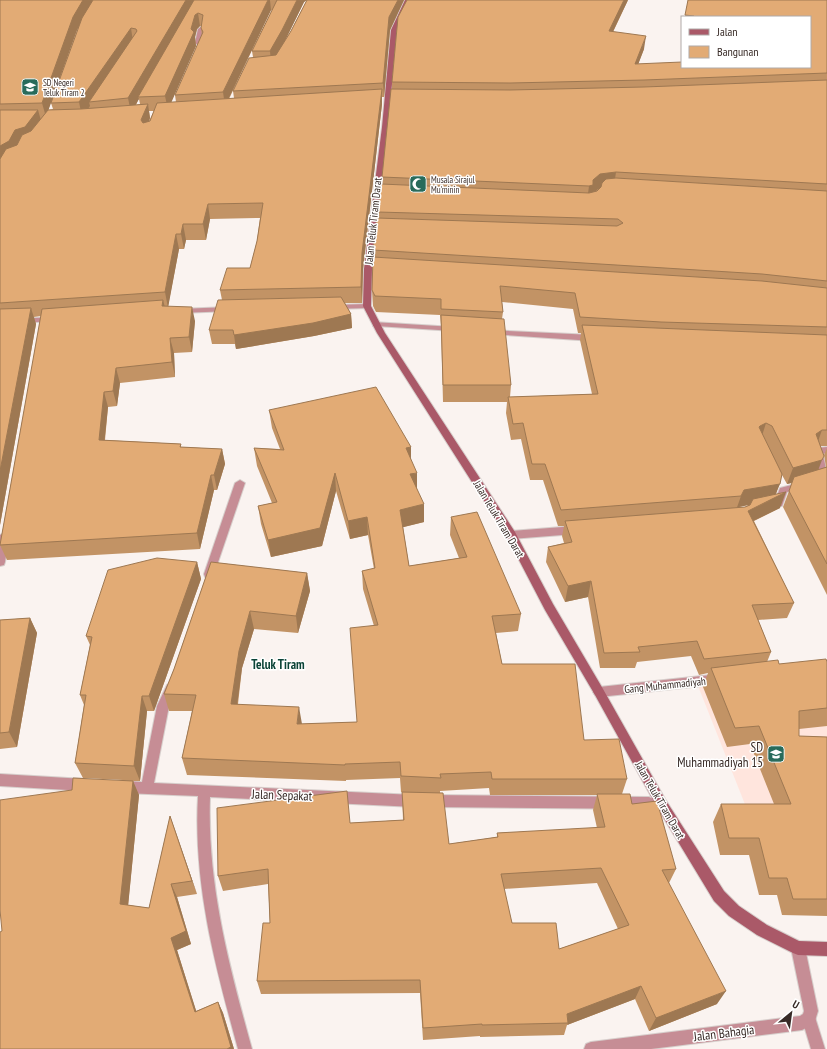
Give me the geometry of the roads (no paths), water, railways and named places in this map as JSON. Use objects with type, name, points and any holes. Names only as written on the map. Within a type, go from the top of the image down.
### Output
[{"type":"street","name":"Jalan Teluk Tiram Darat","points":[[408,0],[394,30],[385,114],[380,195],[367,306],[376,324],[511,535],[549,607],[661,804],[719,896],[734,911],[762,930],[798,948],[827,949]]},
{"type":"street","points":[[195,59],[201,45],[198,43],[201,29]]},
{"type":"street","points":[[380,101],[394,100]]},
{"type":"street","points":[[322,307],[367,306]]},
{"type":"street","points":[[168,312],[238,309]]},
{"type":"street","points":[[0,322],[41,324],[65,318]]},
{"type":"street","points":[[376,324],[462,330]]},
{"type":"street","points":[[485,331],[602,339]]},
{"type":"street","points":[[764,507],[779,504],[782,487],[821,479],[824,472],[816,451],[827,450]]},
{"type":"street","points":[[207,581],[240,484]]},
{"type":"street","points":[[511,535],[588,529]]},
{"type":"street","points":[[0,562],[5,531]]},
{"type":"street","name":"Gang Muhammadiyah","points":[[598,692],[732,677]]},
{"type":"street","points":[[147,788],[163,706],[175,678]]},
{"type":"street","name":"Jalan Sepakat","points":[[0,780],[204,792],[449,802],[661,804]]},
{"type":"street","points":[[204,792],[201,820],[202,850],[210,904],[228,984],[245,1049]]},
{"type":"street","points":[[798,948],[811,1012],[809,1019],[818,1049]]},
{"type":"street","name":"Jalan Bahagia","points":[[591,1049],[802,1023],[809,1019]]},
{"type":"place","name":"SD Negeri Teluk Tiram 2","points":[[30,87]]},
{"type":"place","name":"Musala Sirajul Mu'minin","points":[[418,184]]},
{"type":"place","name":"SD Muhammadiyah 15","points":[[776,754]]},
{"type":"district","name":"Teluk Tiram","points":[[278,664]]}]
